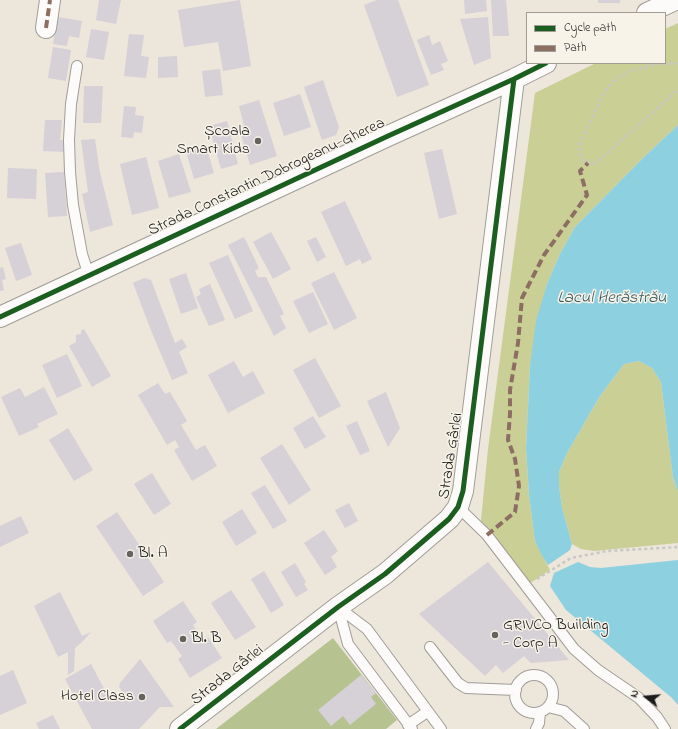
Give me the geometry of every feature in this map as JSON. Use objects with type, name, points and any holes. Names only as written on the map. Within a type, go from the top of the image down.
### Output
[{"type":"street","points":[[46,28],[50,0]]},
{"type":"street","points":[[640,12],[655,0]]},
{"type":"street","points":[[649,12],[675,0]]},
{"type":"street","name":"Strada Constantin Dobrogeanu-Gherea","points":[[0,318],[544,64]]},
{"type":"street","name":"Strada Gârlei","points":[[180,729],[338,607],[385,574],[449,518],[458,507],[463,491],[514,79]]},
{"type":"lane","points":[[77,66],[71,104],[69,140],[70,172],[73,205],[82,254],[89,276]]},
{"type":"lane","name":"Strada Gârlei","points":[[458,507],[487,535],[574,650],[598,670],[639,698],[657,717],[665,729]]},
{"type":"lane","points":[[338,607],[348,644],[410,727],[428,712]]},
{"type":"lane","points":[[338,607],[367,629],[441,729]]},
{"type":"lane","points":[[430,647],[458,683],[466,688],[516,690]]},
{"type":"lane","points":[[536,729],[544,709],[552,702],[553,690],[551,685],[543,677],[532,675],[521,680],[516,690],[516,697],[522,708],[527,711],[534,712],[544,709],[564,711],[584,729]]},
{"type":"path","points":[[666,64],[678,63]]},
{"type":"path","points":[[657,64],[630,71],[616,79],[604,93],[580,143],[578,152],[582,159],[588,162],[596,163],[678,90]]},
{"type":"path","points":[[550,570],[571,558],[607,551],[678,547]]},
{"type":"green space","points":[[678,23],[678,125],[575,227],[560,254],[547,284],[530,366],[526,448],[529,495],[535,541],[550,570],[526,586],[482,530],[481,520],[488,449],[535,93],[594,64],[666,64],[666,29]]},
{"type":"green space","points":[[639,361],[652,368],[661,382],[673,477],[678,492],[678,543],[594,551],[581,549],[572,544],[562,508],[559,472],[567,453],[600,396],[624,364]]},
{"type":"green space","points":[[333,638],[397,720],[386,729],[216,729]]},
{"type":"water","name":"Lacul Herăstrău","points":[[678,125],[678,492],[673,477],[661,382],[652,368],[639,361],[624,364],[600,396],[567,453],[559,472],[562,508],[572,544],[570,550],[548,565],[535,541],[529,495],[526,448],[530,366],[536,321],[547,284],[560,254],[575,227]]},
{"type":"water","points":[[678,560],[678,705],[672,698],[566,610],[550,586],[554,573],[578,562],[590,567],[601,568]]},
{"type":"building","points":[[99,0],[121,0],[116,24],[96,20]]},
{"type":"building","points":[[240,0],[251,66],[223,71],[218,42],[184,47],[178,10]]},
{"type":"building","points":[[377,0],[398,0],[429,85],[397,97],[364,5]]},
{"type":"building","points":[[464,0],[486,0],[487,11],[465,14]]},
{"type":"building","points":[[491,0],[506,0],[509,36],[493,36]]},
{"type":"building","points":[[598,0],[620,0],[620,3],[598,3]]},
{"type":"building","points":[[58,17],[82,21],[79,38],[69,36],[67,46],[53,44]]},
{"type":"building","points":[[488,17],[491,58],[474,65],[460,19]]},
{"type":"building","points":[[91,29],[109,32],[104,60],[86,57]]},
{"type":"building","points":[[129,34],[144,35],[141,56],[149,57],[146,78],[124,76]]},
{"type":"building","points":[[429,35],[432,45],[440,41],[448,61],[441,64],[444,70],[431,75],[417,40]]},
{"type":"building","points":[[53,47],[71,50],[66,81],[48,78]]},
{"type":"building","points":[[177,56],[178,77],[158,78],[158,57]]},
{"type":"building","points":[[220,69],[223,95],[205,97],[202,71]]},
{"type":"building","points":[[323,80],[339,127],[336,135],[322,140],[304,87]]},
{"type":"building","points":[[84,86],[103,86],[101,123],[83,123]]},
{"type":"building","points":[[300,94],[311,127],[284,136],[273,103]]},
{"type":"building","name":"Școala Smart Kids","points":[[259,100],[277,156],[250,165],[239,127],[244,125],[239,106]]},
{"type":"building","points":[[124,106],[136,107],[135,115],[144,116],[142,133],[134,132],[133,138],[121,137]]},
{"type":"building","points":[[45,120],[62,120],[60,140],[66,140],[65,152],[43,151]]},
{"type":"building","points":[[227,121],[238,164],[221,169],[209,126]]},
{"type":"building","points":[[95,139],[100,173],[113,225],[90,232],[82,194],[88,192],[81,140]]},
{"type":"building","points":[[206,146],[214,173],[194,179],[186,152]]},
{"type":"building","points":[[442,149],[457,214],[439,219],[424,153]]},
{"type":"building","points":[[179,154],[191,192],[169,198],[158,161]]},
{"type":"building","points":[[146,157],[159,208],[132,215],[120,164]]},
{"type":"building","points":[[8,168],[37,169],[36,199],[7,198]]},
{"type":"building","points":[[64,172],[67,216],[48,217],[45,173]]},
{"type":"building","points":[[345,201],[372,259],[362,264],[360,259],[346,266],[321,212]]},
{"type":"building","points":[[271,232],[291,269],[273,279],[253,242]]},
{"type":"building","points":[[244,237],[259,268],[255,271],[258,277],[266,277],[284,314],[280,316],[286,328],[274,336],[228,245]]},
{"type":"building","points":[[316,237],[326,257],[317,262],[307,241]]},
{"type":"building","points":[[21,243],[32,275],[16,281],[5,248]]},
{"type":"building","points":[[228,255],[253,311],[235,319],[209,263]]},
{"type":"building","points":[[3,267],[6,279],[2,280],[4,290],[0,291],[0,268]]},
{"type":"building","points":[[334,272],[357,318],[334,330],[311,283]]},
{"type":"building","points":[[186,273],[198,308],[181,314],[169,279]]},
{"type":"building","points":[[144,278],[151,280],[175,343],[182,339],[187,347],[179,352],[188,373],[172,380],[133,283]]},
{"type":"building","points":[[210,284],[225,320],[209,326],[196,297],[201,294],[199,289]]},
{"type":"building","points":[[313,292],[328,324],[309,333],[293,301]]},
{"type":"building","points":[[84,329],[111,376],[92,387],[69,346],[76,342],[76,335],[81,334],[81,331]]},
{"type":"building","points":[[67,354],[82,386],[57,398],[42,365]]},
{"type":"building","points":[[315,358],[341,406],[319,418],[293,370]]},
{"type":"building","points":[[234,361],[243,377],[253,371],[265,393],[228,413],[208,375]]},
{"type":"building","points":[[158,383],[165,394],[170,392],[187,421],[181,425],[196,450],[205,445],[217,466],[192,481],[174,450],[179,447],[175,440],[167,445],[138,395]]},
{"type":"building","points":[[44,387],[58,414],[37,424],[39,427],[19,436],[1,397],[20,388],[25,397]]},
{"type":"building","points":[[386,392],[400,428],[388,447],[367,401]]},
{"type":"building","points":[[313,416],[326,437],[305,449],[293,428]]},
{"type":"building","points":[[357,421],[370,451],[360,455],[346,426]]},
{"type":"building","points":[[68,428],[93,470],[74,481],[49,440]]},
{"type":"building","points":[[282,444],[311,490],[289,505],[260,458]]},
{"type":"building","points":[[152,473],[171,504],[154,515],[134,484]]},
{"type":"building","points":[[265,485],[287,521],[273,529],[251,493]]},
{"type":"building","points":[[349,503],[358,521],[345,528],[335,510]]},
{"type":"building","points":[[242,509],[257,533],[236,546],[222,522]]},
{"type":"building","name":"Bl. A","points":[[117,512],[164,582],[143,596],[96,526]]},
{"type":"building","points":[[21,516],[29,533],[0,547],[0,526]]},
{"type":"building","points":[[324,530],[338,551],[331,557],[337,567],[325,575],[304,543]]},
{"type":"building","name":"GRIVCO Building - Corp A","points":[[488,562],[569,660],[531,663],[524,656],[503,673],[496,665],[485,676],[419,614]]},
{"type":"building","points":[[295,563],[306,582],[304,584],[308,590],[296,597],[281,572]]},
{"type":"building","points":[[264,571],[284,605],[271,613],[251,579]]},
{"type":"building","points":[[231,590],[256,627],[235,640],[211,603]]},
{"type":"building","points":[[60,592],[82,636],[91,632],[75,648],[74,671],[68,675],[68,652],[58,657],[34,606]]},
{"type":"building","name":"Bl. B","points":[[183,601],[197,622],[193,625],[203,641],[208,637],[222,658],[190,678],[178,659],[182,656],[171,641],[167,643],[153,621]]},
{"type":"building","name":"Hotel Class","points":[[140,659],[174,707],[160,707],[139,729],[92,729],[65,679],[91,664],[111,702],[123,693],[119,687],[120,683]]},
{"type":"building","points":[[13,670],[27,703],[0,715],[0,676]]},
{"type":"building","points":[[361,675],[376,693],[371,697],[376,704],[350,725],[343,716],[331,726],[318,710]]},
{"type":"building","points":[[53,715],[60,729],[39,729],[36,723]]},
{"type":"marked path","points":[[46,28],[50,0]]},
{"type":"marked path","points":[[487,535],[515,512],[519,486],[515,459],[508,440],[510,390],[518,343],[522,298],[544,255],[587,195],[580,171],[588,163]]},
{"type":"cycle path","points":[[0,317],[544,64]]},
{"type":"cycle path","points":[[180,729],[338,607],[385,574],[449,519],[458,507],[463,491],[514,79]]},
{"type":"place","name":"Școala Smart Kids","points":[[258,141]]},
{"type":"place","name":"Bl. A","points":[[130,554]]},
{"type":"place","name":"GRIVCO Building - Corp A","points":[[495,635]]},
{"type":"place","name":"Bl. B","points":[[183,639]]},
{"type":"place","name":"Hotel Class","points":[[142,697]]}]
